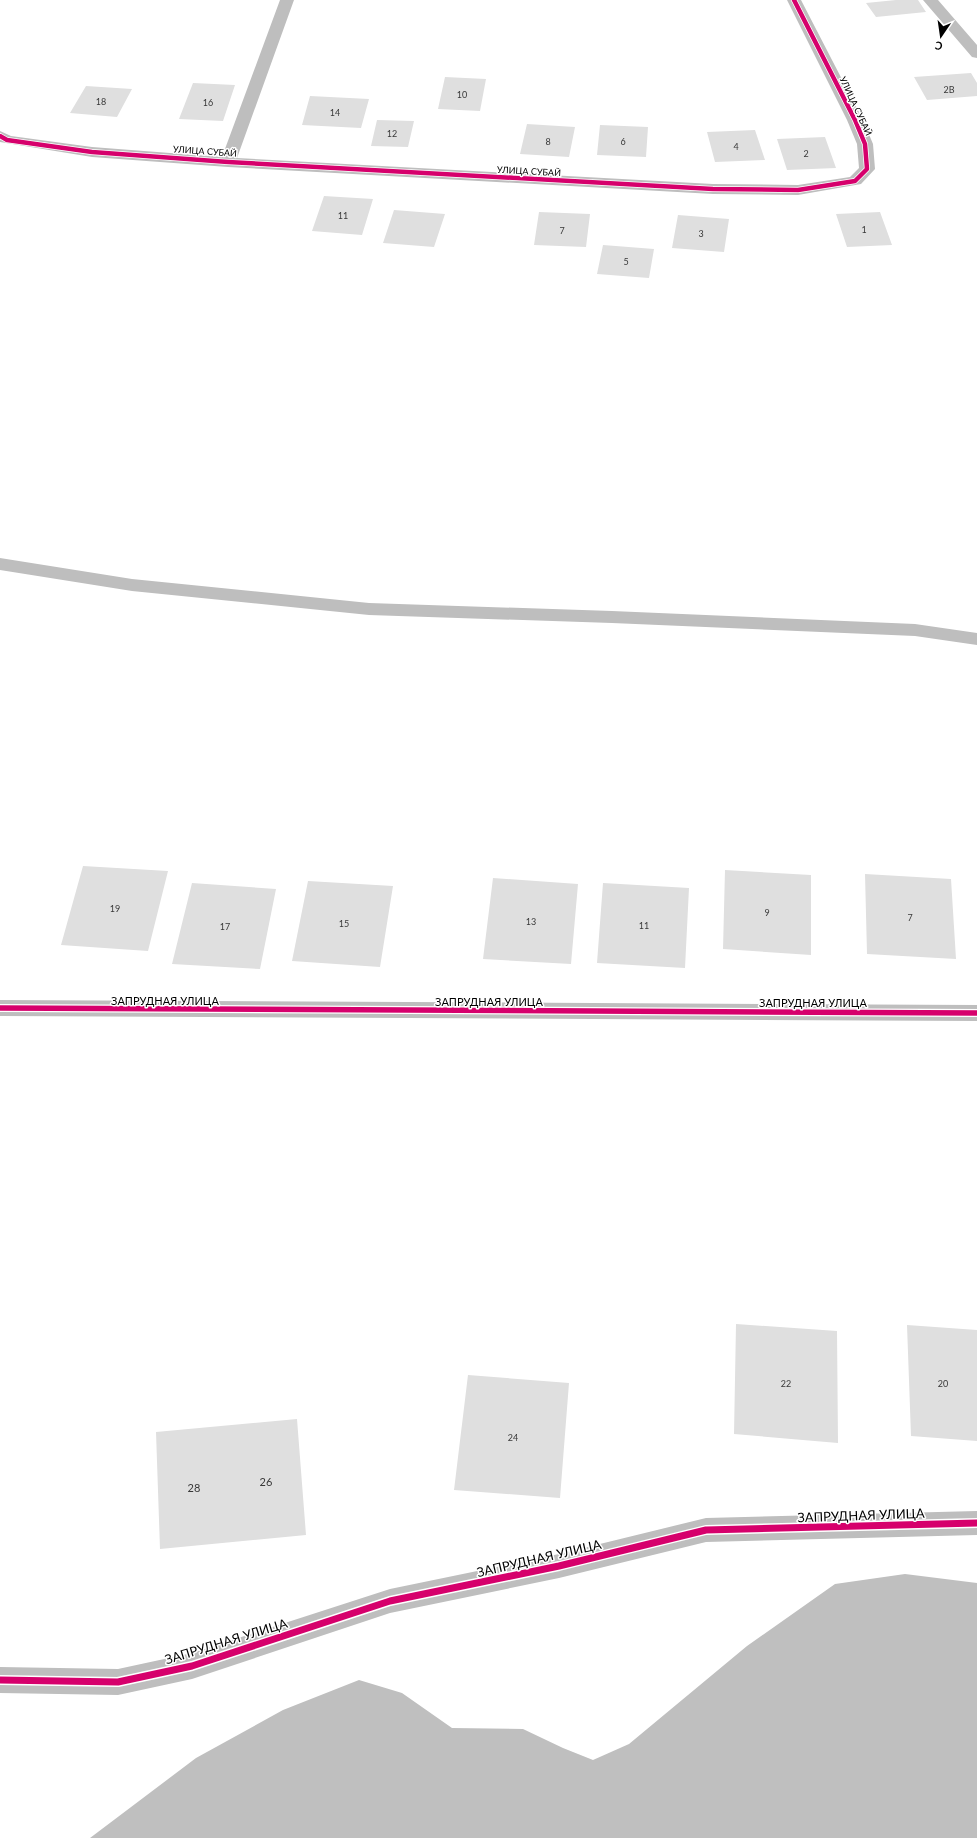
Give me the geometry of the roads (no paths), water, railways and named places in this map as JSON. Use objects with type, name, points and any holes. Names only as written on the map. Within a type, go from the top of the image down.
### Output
[{"type":"street","points":[[228,162],[287,0]]},
{"type":"street","name":"УЛИЦА СУБАЙ","points":[[0,136],[7,140],[92,152],[228,162],[713,189],[798,190],[855,182],[867,169],[865,144],[855,120],[794,0]]},
{"type":"street","points":[[930,0],[977,54]]},
{"type":"street","points":[[0,564],[132,585],[369,609],[612,617],[907,630],[977,639]]},
{"type":"street","name":"ЗАПРУДНАЯ УЛИЦА","points":[[0,1008],[977,1013]]},
{"type":"street","name":"ЗАПРУДНАЯ УЛИЦА","points":[[0,1680],[118,1682],[192,1666],[390,1601],[559,1566],[706,1530],[977,1523]]}]
